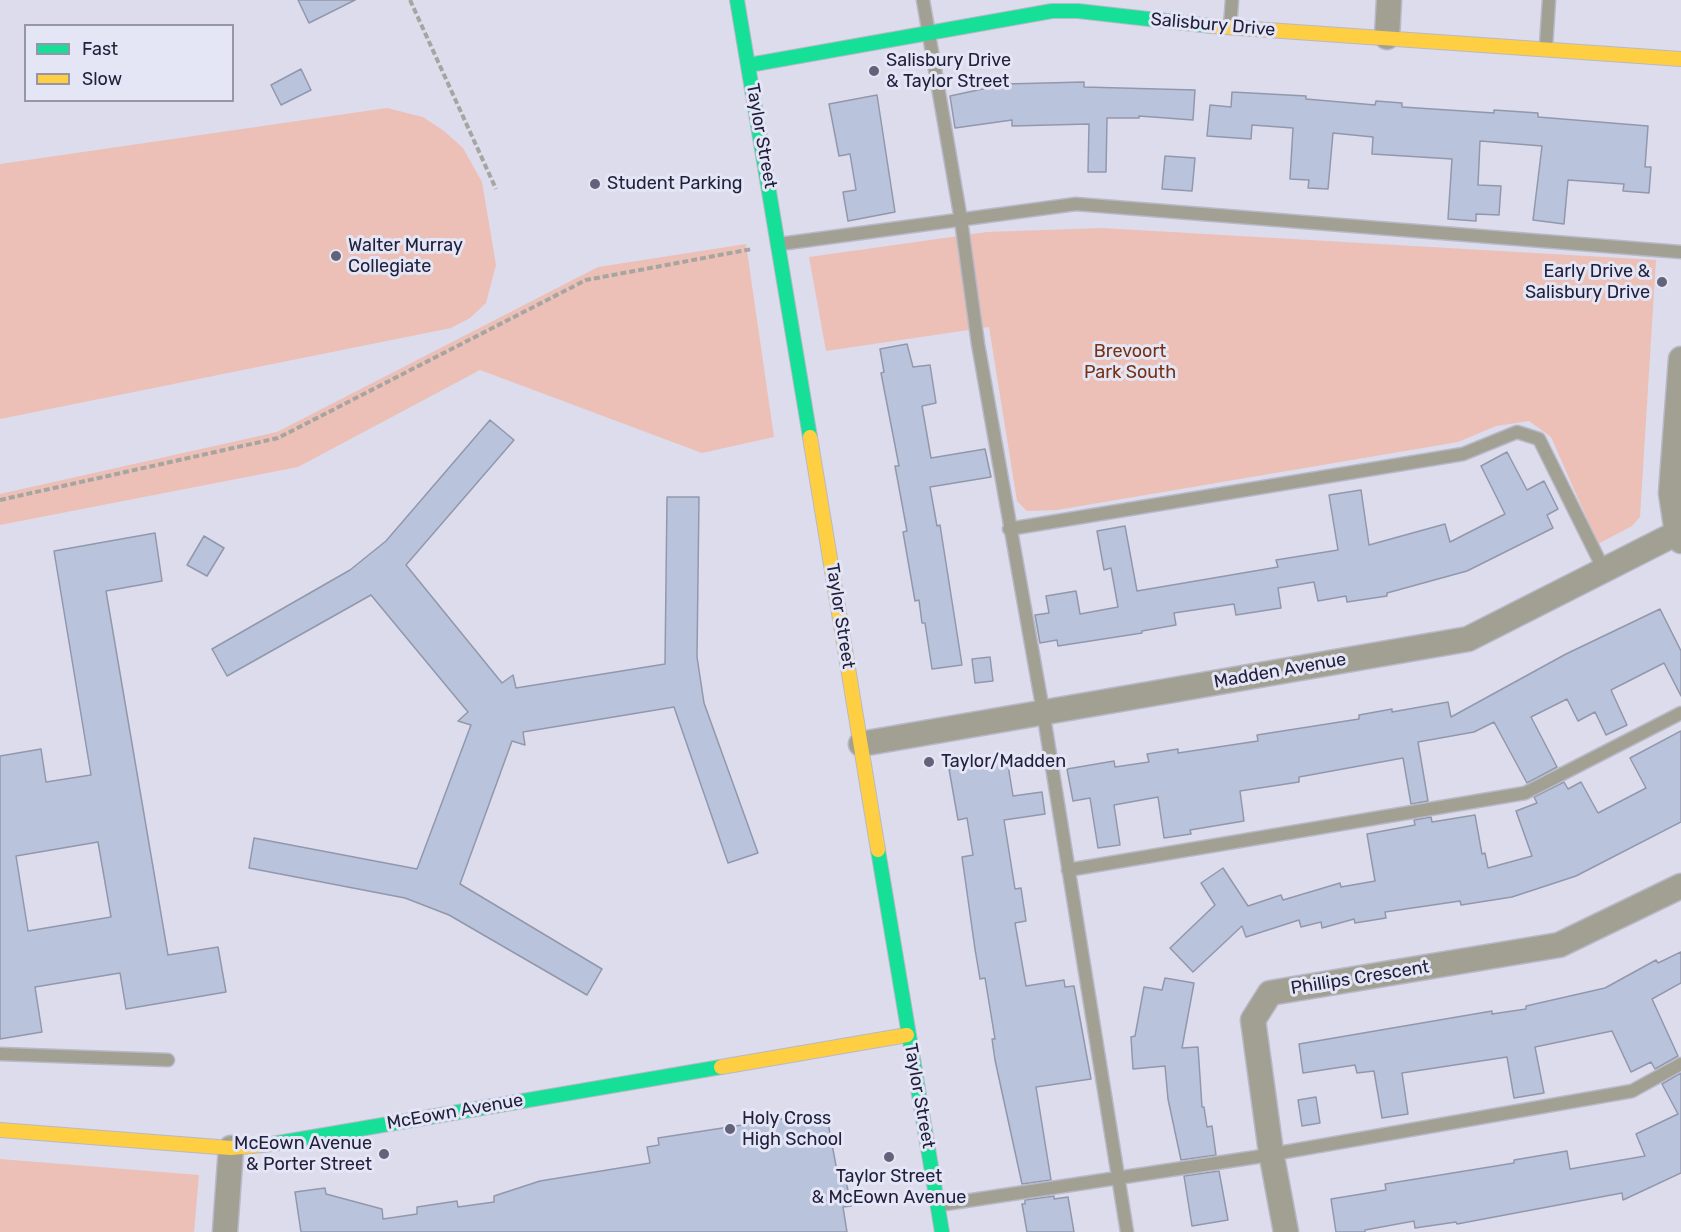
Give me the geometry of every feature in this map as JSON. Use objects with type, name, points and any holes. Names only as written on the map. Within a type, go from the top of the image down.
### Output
[{"type":"street","name":"Taylor Street","points":[[737,0],[780,244],[942,1232]]},
{"type":"street","points":[[1387,36],[1389,0]]},
{"type":"street","name":"Salisbury Drive","points":[[749,65],[1078,6],[1230,28],[1387,36],[1681,59]]},
{"type":"street","points":[[1679,537],[1671,493],[1681,359]]},
{"type":"street","name":"Madden Avenue","points":[[861,744],[1468,639],[1604,570],[1679,537]]},
{"type":"street","name":"Phillips Crescent","points":[[1286,1232],[1271,1152],[1253,1020],[1270,993],[1559,945],[1681,886]]},
{"type":"street","name":"McEown Avenue","points":[[0,1130],[231,1148],[255,1147],[908,1035]]},
{"type":"street","points":[[225,1232],[231,1148]]},
{"type":"lane","points":[[923,0],[961,220],[978,344],[1009,530],[1043,711],[1127,1232]]},
{"type":"lane","points":[[1230,28],[1232,0]]},
{"type":"lane","points":[[1546,48],[1549,0]]},
{"type":"lane","points":[[780,244],[1076,204],[1681,252]]},
{"type":"lane","points":[[1009,530],[1463,454],[1517,432],[1539,439],[1604,570]]},
{"type":"lane","points":[[1068,870],[1525,793],[1681,713]]},
{"type":"lane","points":[[0,1054],[168,1060]]},
{"type":"lane","points":[[938,1205],[1118,1179],[1632,1091],[1681,1065]]},
{"type":"path","points":[[410,0],[496,189]]},
{"type":"path","points":[[0,501],[278,438],[586,280],[780,244]]},
{"type":"green space","points":[[387,108],[423,117],[444,131],[463,148],[482,182],[496,265],[486,303],[470,318],[451,328],[0,419],[0,164]]},
{"type":"green space","name":"Brevoort Park South","points":[[1102,228],[1656,260],[1640,517],[1632,526],[1598,544],[1551,437],[1529,421],[1496,426],[1458,442],[1057,510],[1027,511],[1017,501],[989,327],[826,351],[809,257],[987,232]]},
{"type":"green space","points":[[746,244],[774,437],[702,453],[480,370],[298,467],[0,525],[0,494],[277,432],[598,267]]},
{"type":"green space","points":[[0,1159],[199,1175],[194,1232],[0,1232]]},
{"type":"building","points":[[298,0],[355,0],[309,23]]},
{"type":"building","points":[[301,69],[311,90],[281,105],[271,85]]},
{"type":"building","points":[[1084,82],[1084,87],[1195,90],[1193,120],[1139,116],[1139,118],[1107,118],[1106,172],[1088,172],[1089,124],[1012,126],[1012,120],[955,128],[950,96],[1006,84]]},
{"type":"building","points":[[1232,92],[1306,96],[1306,99],[1375,105],[1376,101],[1402,103],[1402,107],[1494,113],[1494,110],[1538,113],[1538,117],[1648,126],[1645,167],[1651,167],[1649,193],[1623,191],[1624,184],[1568,180],[1564,224],[1533,220],[1542,146],[1480,141],[1478,185],[1501,186],[1499,215],[1476,214],[1476,221],[1448,219],[1452,159],[1372,154],[1373,137],[1333,133],[1328,189],[1308,188],[1309,180],[1290,179],[1293,128],[1252,125],[1251,139],[1207,136],[1210,105],[1231,107]]},
{"type":"building","points":[[877,95],[895,212],[848,221],[843,192],[856,190],[850,154],[839,156],[829,104]]},
{"type":"building","points":[[1165,156],[1195,158],[1192,191],[1162,189]]},
{"type":"building","points":[[907,344],[913,367],[930,365],[936,403],[922,406],[931,458],[985,449],[991,477],[930,487],[937,526],[940,525],[962,665],[932,669],[925,623],[922,623],[919,600],[915,601],[903,532],[907,531],[895,466],[899,466],[881,373],[884,372],[880,349]]},
{"type":"building","points":[[490,420],[514,440],[406,565],[502,683],[513,675],[516,688],[665,664],[667,497],[699,497],[697,657],[704,703],[758,853],[728,863],[674,707],[523,732],[525,745],[512,741],[460,884],[602,969],[587,995],[449,915],[405,898],[249,868],[254,838],[417,869],[471,725],[458,721],[468,712],[371,595],[227,676],[212,649],[350,570],[386,541]]},
{"type":"building","points":[[1507,452],[1527,490],[1544,481],[1558,509],[1547,515],[1553,528],[1467,571],[1387,593],[1387,596],[1347,602],[1346,596],[1318,601],[1314,582],[1278,588],[1281,608],[1236,615],[1234,604],[1174,613],[1176,625],[1142,631],[1142,633],[1058,646],[1057,640],[1040,643],[1035,615],[1049,613],[1046,596],[1076,591],[1080,614],[1118,607],[1111,568],[1104,570],[1097,531],[1125,526],[1137,591],[1278,567],[1276,560],[1338,550],[1329,495],[1361,490],[1369,545],[1445,524],[1450,542],[1505,514],[1481,466]]},
{"type":"building","points":[[155,533],[162,581],[106,591],[168,955],[218,947],[226,992],[126,1009],[120,973],[35,987],[42,1032],[0,1039],[0,756],[41,749],[46,782],[91,775],[54,551]],"holes":[[[98,842],[111,917],[28,931],[16,856]]]},
{"type":"building","points":[[204,536],[224,548],[207,576],[187,565]]},
{"type":"building","points":[[1660,609],[1681,651],[1681,696],[1664,663],[1611,690],[1627,725],[1606,735],[1595,712],[1578,721],[1567,699],[1531,717],[1557,767],[1527,783],[1494,722],[1474,732],[1418,742],[1428,801],[1411,804],[1403,758],[1299,777],[1299,782],[1240,791],[1244,821],[1190,830],[1191,834],[1164,838],[1158,797],[1114,805],[1120,845],[1098,848],[1090,798],[1073,801],[1067,769],[1114,761],[1115,767],[1149,762],[1147,754],[1178,749],[1178,753],[1258,741],[1257,735],[1359,719],[1359,715],[1392,709],[1392,712],[1448,702],[1451,717],[1566,654]]},
{"type":"building","points":[[990,657],[993,681],[975,683],[972,659]]},
{"type":"building","points":[[1681,731],[1681,822],[1576,876],[1512,897],[1461,905],[1460,901],[1385,912],[1386,918],[1355,923],[1354,919],[1322,928],[1321,922],[1301,927],[1299,920],[1246,937],[1242,926],[1193,972],[1170,948],[1215,905],[1201,883],[1223,868],[1248,906],[1281,895],[1283,900],[1340,883],[1341,887],[1375,881],[1367,834],[1415,825],[1414,820],[1431,817],[1432,822],[1475,815],[1482,854],[1485,853],[1488,868],[1532,856],[1516,811],[1537,803],[1534,797],[1564,782],[1568,789],[1581,782],[1598,813],[1646,788],[1630,758]]},
{"type":"building","points":[[1007,759],[1013,796],[1042,792],[1045,814],[1004,820],[1015,889],[1021,888],[1026,921],[1015,923],[1026,986],[1064,980],[1065,987],[1074,986],[1091,1079],[1036,1087],[1051,1180],[1022,1184],[995,1060],[992,1039],[995,1039],[985,978],[980,979],[975,949],[962,857],[973,855],[967,818],[958,820],[949,769]]},
{"type":"building","points":[[1681,952],[1681,983],[1652,999],[1678,1056],[1655,1069],[1651,1062],[1631,1072],[1612,1031],[1535,1047],[1544,1093],[1514,1098],[1507,1057],[1402,1073],[1408,1114],[1382,1118],[1374,1071],[1357,1073],[1355,1065],[1303,1073],[1299,1044],[1492,1011],[1492,1014],[1526,1009],[1526,1006],[1605,988],[1656,960],[1658,963]]},
{"type":"building","points":[[1165,978],[1194,983],[1182,1048],[1198,1047],[1202,1107],[1204,1107],[1207,1127],[1212,1126],[1216,1155],[1181,1160],[1168,1099],[1165,1066],[1133,1069],[1131,1037],[1135,1036],[1144,987],[1162,990]]},
{"type":"building","points":[[1681,1073],[1681,1173],[1623,1200],[1622,1193],[1457,1224],[1456,1222],[1415,1228],[1414,1221],[1365,1230],[1365,1232],[1336,1232],[1331,1199],[1386,1190],[1385,1184],[1514,1163],[1514,1160],[1567,1151],[1570,1169],[1645,1156],[1636,1134],[1678,1114],[1662,1084]]},
{"type":"building","points":[[1316,1097],[1320,1123],[1302,1126],[1298,1100]]},
{"type":"building","name":"Holy Cross High School","points":[[826,1112],[839,1182],[846,1181],[851,1206],[843,1207],[847,1232],[301,1232],[295,1192],[325,1188],[326,1194],[382,1209],[383,1219],[417,1214],[417,1207],[457,1201],[458,1207],[494,1202],[494,1196],[540,1181],[650,1163],[647,1147],[659,1145],[658,1138]]},
{"type":"building","points":[[1219,1171],[1228,1220],[1192,1226],[1184,1176]]},
{"type":"building","points":[[1054,1196],[1054,1199],[1068,1197],[1074,1232],[1027,1232],[1022,1204],[1025,1204],[1025,1200]]},
{"type":"traffic: fast","points":[[737,0],[810,437]]},
{"type":"traffic: fast","points":[[749,65],[1052,11],[1078,11],[1211,26]]},
{"type":"traffic: fast","points":[[878,850],[942,1232]]},
{"type":"traffic: fast","points":[[272,1144],[721,1067]]},
{"type":"traffic: slow","points":[[1211,26],[1681,59]]},
{"type":"traffic: slow","points":[[810,437],[878,850]]},
{"type":"traffic: slow","points":[[721,1067],[907,1035]]},
{"type":"traffic: slow","points":[[0,1130],[231,1148],[272,1144]]},
{"type":"place","name":"Salisbury Drive & Taylor Street","points":[[874,71]]},
{"type":"place","name":"Student Parking","points":[[595,184]]},
{"type":"place","name":"Walter Murray Collegiate","points":[[336,256]]},
{"type":"place","name":"Early Drive & Salisbury Drive","points":[[1662,282]]},
{"type":"place","name":"Taylor/Madden","points":[[929,762]]},
{"type":"place","name":"Holy Cross High School","points":[[730,1129]]},
{"type":"place","name":"McEown Avenue & Porter Street","points":[[384,1154]]},
{"type":"place","name":"Taylor Street & McEown Avenue","points":[[889,1157]]}]
